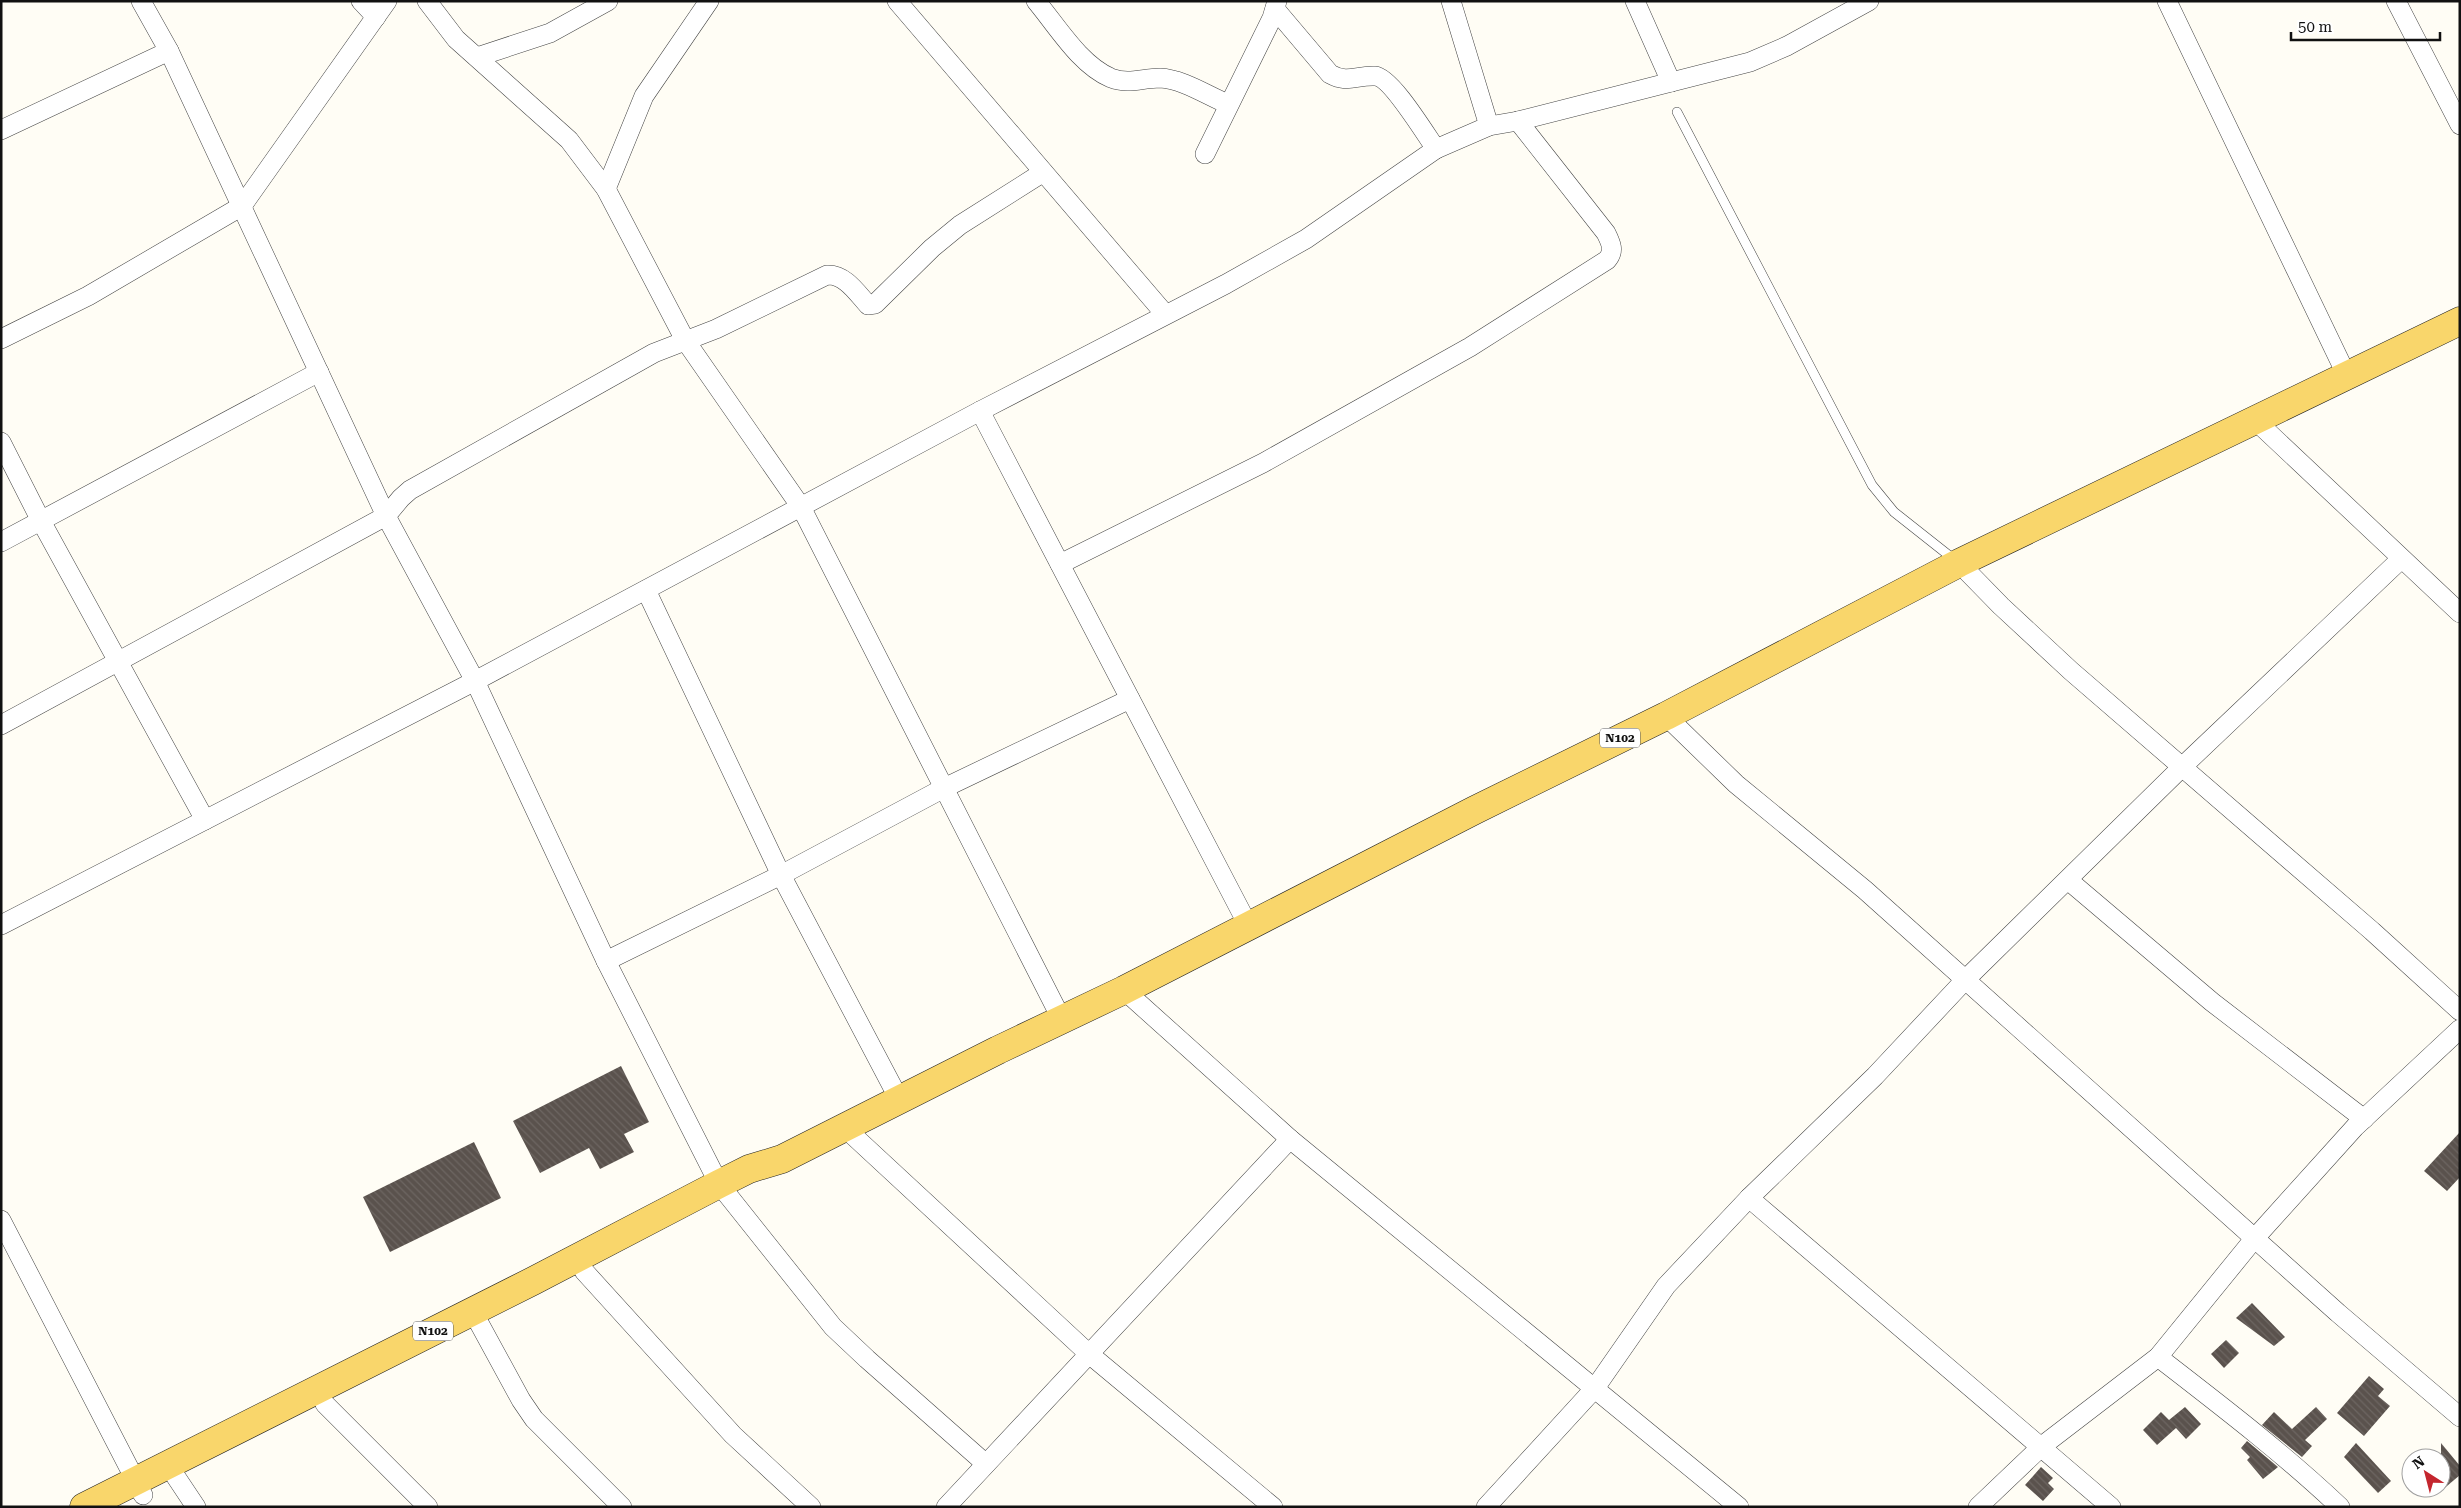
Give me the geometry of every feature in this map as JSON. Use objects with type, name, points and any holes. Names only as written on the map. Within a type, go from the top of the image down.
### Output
[{"type":"main road","name":"N102","points":[[133,1494],[725,1191],[757,1183],[782,1159],[844,1127],[1124,990],[1248,925],[1666,716],[1959,563],[2256,422],[2460,321]]},
{"type":"main road","name":"N102","points":[[84,1507],[133,1494],[176,1477],[325,1404],[479,1323],[584,1271],[725,1191]]},
{"type":"street","points":[[141,1],[169,51],[386,516],[475,681],[606,961],[725,1191],[833,1327],[867,1360],[986,1464]]},
{"type":"street","points":[[361,1],[376,17]]},
{"type":"street","points":[[1,339],[88,296],[242,206],[388,1]]},
{"type":"street","points":[[427,1],[456,39],[569,140],[606,189],[684,340],[801,507],[1062,1020]]},
{"type":"street","points":[[477,57],[550,33],[608,1]]},
{"type":"street","points":[[606,189],[644,96],[709,1]]},
{"type":"street","points":[[897,1],[1042,173],[1165,314]]},
{"type":"street","points":[[1036,1],[1077,51],[1092,66],[1110,78],[1126,83],[1160,78],[1175,81],[1228,104]]},
{"type":"street","points":[[1451,1],[1489,126]]},
{"type":"street","points":[[1636,1],[1671,82]]},
{"type":"street","points":[[1,925],[475,681],[1306,239],[1436,150],[1489,126],[1518,121],[1750,62],[1788,46],[1869,1]]},
{"type":"street","points":[[2167,1],[2347,376]]},
{"type":"street","points":[[2396,1],[2460,125]]},
{"type":"street","points":[[1205,154],[1276,5],[1330,74],[1338,78],[1351,80],[1375,76],[1388,83],[1436,150]]},
{"type":"street","points":[[1,130],[169,51]]},
{"type":"street","points":[[1060,564],[1272,458],[1470,347],[1607,260],[1612,254],[1612,244],[1606,233],[1518,121]]},
{"type":"street","points":[[1,725],[386,516],[410,490],[654,353],[716,329],[827,275],[835,274],[844,280],[868,305],[875,304],[932,248],[960,225],[1042,173]]},
{"type":"street","points":[[1,542],[318,372]]},
{"type":"street","points":[[980,411],[1248,925]]},
{"type":"street","points":[[2256,422],[2460,613]]},
{"type":"street","points":[[1,442],[41,521],[205,820]]},
{"type":"street","points":[[1486,1507],[1595,1388],[1666,1286],[1749,1198],[1875,1076],[1965,980],[2182,767],[2401,559]]},
{"type":"street","points":[[1959,563],[2001,606],[2052,653],[2372,931],[2460,1011]]},
{"type":"street","points":[[646,590],[781,875],[900,1101]]},
{"type":"street","points":[[606,961],[781,875],[944,788],[1130,699]]},
{"type":"street","points":[[1666,716],[1736,784],[1865,890],[2254,1239],[2460,1417]]},
{"type":"street","points":[[2068,880],[2212,1002],[2364,1119]]},
{"type":"street","points":[[1124,990],[1290,1139],[1739,1507]]},
{"type":"street","points":[[1978,1507],[2042,1446],[2158,1357],[2254,1239],[2364,1119],[2460,1029]]},
{"type":"street","points":[[844,1127],[1088,1353],[1273,1507]]},
{"type":"street","points":[[946,1507],[1290,1139]]},
{"type":"street","points":[[1749,1198],[2042,1446],[2111,1507]]},
{"type":"street","points":[[1,1220],[133,1494]]},
{"type":"street","points":[[584,1271],[733,1435],[811,1507]]},
{"type":"street","points":[[479,1323],[534,1420],[622,1507]]},
{"type":"street","points":[[2158,1357],[2241,1422],[2340,1507]]},
{"type":"street","points":[[325,1404],[428,1507]]},
{"type":"street","points":[[176,1477],[196,1507]]},
{"type":"lane","points":[[1676,112],[1872,485],[1894,512],[1959,563]]},
{"type":"building","points":[[621,1066],[649,1122],[624,1134],[634,1152],[600,1169],[589,1148],[540,1173],[513,1121]]},
{"type":"building","points":[[2460,1132],[2460,1177],[2447,1191],[2424,1171]]},
{"type":"building","points":[[474,1142],[501,1198],[390,1252],[363,1197]]},
{"type":"building","points":[[2252,1303],[2285,1337],[2274,1346],[2236,1318]]},
{"type":"building","points":[[2226,1340],[2239,1353],[2224,1368],[2211,1354]]},
{"type":"building","points":[[2369,1376],[2384,1389],[2378,1396],[2390,1406],[2364,1436],[2337,1413]]},
{"type":"building","points":[[2185,1407],[2201,1424],[2186,1439],[2176,1428],[2157,1445],[2143,1430],[2161,1412],[2169,1420]]},
{"type":"building","points":[[2316,1407],[2327,1419],[2305,1440],[2312,1446],[2302,1457],[2262,1425],[2274,1412],[2292,1429]]},
{"type":"building","points":[[2247,1441],[2278,1467],[2263,1479],[2247,1460],[2250,1457],[2241,1448]]},
{"type":"building","points":[[2356,1443],[2391,1481],[2378,1493],[2344,1457]]},
{"type":"building","points":[[2451,1455],[2460,1466],[2460,1475],[2451,1483]]},
{"type":"building","points":[[2041,1467],[2053,1478],[2048,1483],[2054,1489],[2043,1501],[2025,1485]]}]
